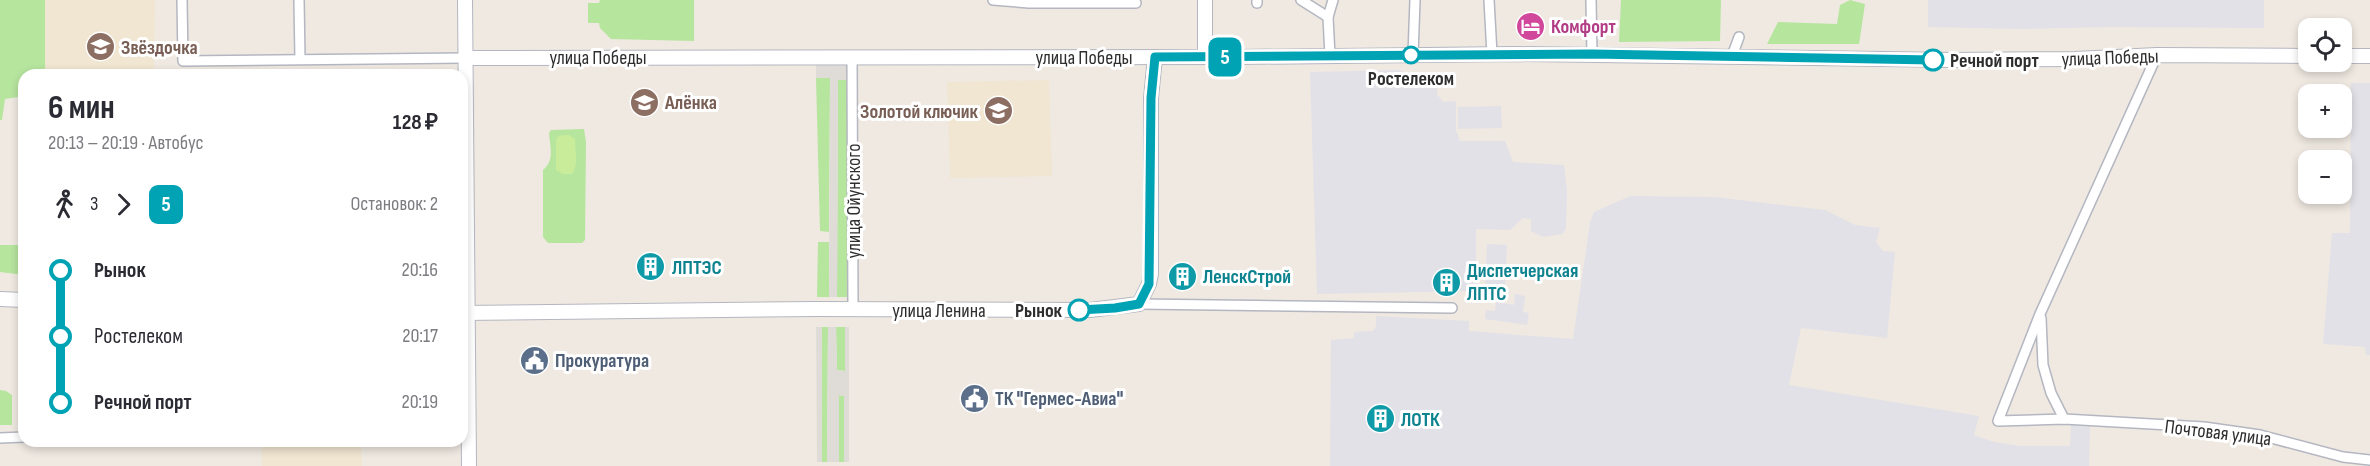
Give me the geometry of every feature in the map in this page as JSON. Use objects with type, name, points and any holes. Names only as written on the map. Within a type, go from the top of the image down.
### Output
[{"type":"main road","points":[[465,0],[465,69]]},
{"type":"main road","points":[[1205,0],[1205,57]]},
{"type":"main road","name":"улица Победы","points":[[465,58],[1592,54],[1954,60],[2075,59],[2157,55],[2298,56]]},
{"type":"main road","points":[[2352,56],[2370,56]]},
{"type":"main road","points":[[1139,304],[1149,284],[1151,274],[1151,98],[1155,57]]},
{"type":"main road","points":[[0,299],[18,300]]},
{"type":"main road","name":"улица Ленина","points":[[468,313],[1090,310],[1139,304]]},
{"type":"main road","points":[[468,428],[469,466]]},
{"type":"street","name":"улица Победы","points":[[182,0],[183,61],[465,58]]},
{"type":"street","points":[[299,0],[300,59]]},
{"type":"street","points":[[993,0],[1040,3],[1136,3]]},
{"type":"street","points":[[1301,0],[1328,17]]},
{"type":"street","points":[[1330,56],[1328,17],[1334,0]]},
{"type":"street","points":[[1413,55],[1415,0]]},
{"type":"street","points":[[1489,0],[1492,54]]},
{"type":"street","points":[[1591,0],[1592,54]]},
{"type":"street","points":[[1732,56],[1740,37]]},
{"type":"street","points":[[2064,419],[2051,393],[2043,365],[2040,314],[2157,55]]},
{"type":"street","name":"улица Ойунского","points":[[852,56],[853,310]]},
{"type":"street","name":"улица Ленина","points":[[1139,304],[1452,308]]},
{"type":"street","name":"Почтовая улица","points":[[2040,314],[1998,421],[2064,419],[2227,430],[2260,435],[2343,457],[2370,460]]},
{"type":"street","points":[[0,438],[18,438]]},
{"type":"shaded area","name":"Звёздочка","points":[[45,0],[155,0],[154,69],[45,69]]},
{"type":"shaded area","points":[[1928,0],[2264,0],[2264,28],[1928,27]]},
{"type":"shaded area","points":[[816,64],[850,64],[850,80],[838,80],[837,297],[829,297],[830,78],[816,78]]},
{"type":"shaded area","points":[[1398,70],[1417,76],[1438,77],[1437,94],[1443,102],[1456,101],[1456,130],[1460,141],[1505,141],[1513,162],[1564,165],[1567,191],[1566,229],[1562,234],[1543,237],[1531,231],[1531,219],[1523,218],[1510,230],[1476,229],[1476,291],[1317,294],[1310,72]]},
{"type":"shaded area","name":"Золотой ключик","points":[[1049,80],[1052,176],[950,178],[947,82]]},
{"type":"shaded area","points":[[2370,83],[2370,355],[2366,355],[2365,347],[2323,344],[2332,233],[2350,233],[2350,204],[2352,204],[2351,84]]},
{"type":"shaded area","points":[[1501,106],[1502,128],[1458,129],[1458,107]]},
{"type":"shaded area","points":[[1630,196],[1714,197],[1825,210],[1855,225],[1880,228],[1876,242],[1883,251],[1895,252],[1887,338],[1801,328],[1789,385],[1979,416],[1974,435],[1994,442],[2020,446],[2070,446],[2071,425],[2090,426],[2089,466],[1330,466],[1331,340],[1354,338],[1354,332],[1373,331],[1376,326],[1376,316],[1469,321],[1469,331],[1573,339],[1590,223],[1594,212]]},
{"type":"shaded area","points":[[1487,244],[1507,245],[1505,287],[1498,287],[1497,294],[1485,294]]},
{"type":"shaded area","points":[[1515,294],[1525,296],[1523,312],[1529,313],[1527,325],[1485,319],[1486,310],[1495,311],[1496,302],[1514,305]]},
{"type":"shaded area","points":[[816,327],[822,327],[822,462],[817,462]]},
{"type":"shaded area","points":[[828,327],[836,327],[837,370],[845,371],[845,327],[849,327],[849,462],[844,462],[844,396],[839,395],[839,462],[827,462]]},
{"type":"shaded area","points":[[261,447],[361,447],[362,466],[262,466]]},
{"type":"green space","points":[[0,0],[45,0],[45,69],[18,69],[18,97],[5,99],[2,120],[0,120]]},
{"type":"green space","points":[[600,0],[694,0],[694,41],[611,39],[600,28],[599,23],[588,23],[588,3],[599,3]]},
{"type":"green space","points":[[1621,0],[1721,0],[1720,41],[1619,42]]},
{"type":"green space","points":[[1850,0],[1865,4],[1859,44],[1767,44],[1778,22],[1837,24],[1840,5]]},
{"type":"green space","points":[[816,78],[830,78],[829,232],[820,231]]},
{"type":"green space","points":[[838,80],[850,80],[849,297],[837,297]]},
{"type":"green space","points":[[584,129],[586,142],[585,240],[582,243],[548,243],[543,237],[543,170],[550,158],[549,133],[551,130]]},
{"type":"green space","points":[[569,135],[575,139],[576,162],[572,174],[563,174],[556,170],[556,141],[557,137]]},
{"type":"green space","points":[[818,242],[829,242],[829,297],[817,297]]},
{"type":"green space","points":[[0,245],[18,245],[18,274],[0,272]]},
{"type":"green space","points":[[822,327],[828,327],[827,462],[822,462]]},
{"type":"green space","points":[[836,327],[845,327],[845,371],[837,370]]},
{"type":"green space","points":[[0,390],[12,395],[12,425],[0,425]]},
{"type":"green space","points":[[839,395],[844,396],[844,462],[839,462]]},
{"type":"bus line","name":"5","points":[[1079,310],[1139,304],[1147,291],[1151,274],[1151,98],[1155,57],[1592,54],[1933,60]]},
{"type":"place","name":"Комфорт","points":[[1530,26]]},
{"type":"place","name":"Звёздочка","points":[[100,47]]},
{"type":"place","name":"Ростелеком","points":[[1411,55]]},
{"type":"place","name":"Речной порт","points":[[1933,60]]},
{"type":"place","name":"Алёнка","points":[[644,102]]},
{"type":"place","name":"Золотой ключик","points":[[999,111]]},
{"type":"place","name":"ЛПТЭС","points":[[651,267]]},
{"type":"place","name":"ЛенскСтрой","points":[[1182,276]]},
{"type":"place","name":"Диспетчерская ЛПТС","points":[[1446,282]]},
{"type":"place","name":"Рынок","points":[[1079,310]]},
{"type":"place","name":"Прокуратура","points":[[534,360]]},
{"type":"place","name":"ТК \"Гермес-Авиа\"","points":[[974,398]]},
{"type":"place","name":"ЛОТК","points":[[1380,419]]}]
